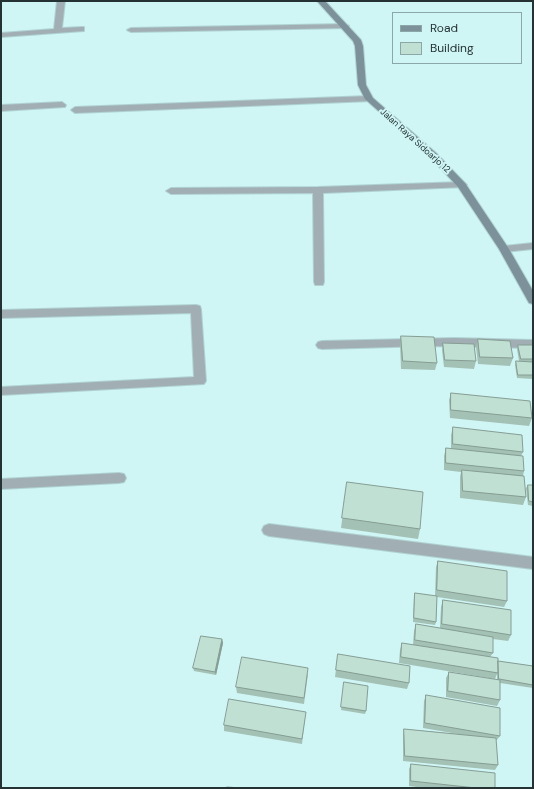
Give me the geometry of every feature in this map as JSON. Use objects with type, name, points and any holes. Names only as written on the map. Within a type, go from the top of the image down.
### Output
[{"type":"main road","name":"Jalan Raya Sidoarjo 12","points":[[321,1],[357,40],[359,46],[362,84],[369,99],[433,155],[462,185],[509,249],[533,300]]},
{"type":"street","points":[[58,31],[61,1]]},
{"type":"street","points":[[131,30],[345,26]]},
{"type":"street","points":[[1,35],[81,30]]},
{"type":"street","points":[[75,110],[369,99]]},
{"type":"street","points":[[1,108],[62,104]]},
{"type":"street","points":[[171,191],[318,190],[462,185]]},
{"type":"street","points":[[318,190],[319,282]]},
{"type":"street","points":[[509,249],[533,246]]},
{"type":"street","points":[[1,314],[196,309],[200,381],[1,391]]},
{"type":"street","points":[[322,345],[411,342],[533,344]]},
{"type":"street","points":[[1,484],[120,478]]},
{"type":"street","points":[[269,530],[533,563]]},
{"type":"building","points":[[401,336],[434,337],[437,363],[403,361]]},
{"type":"building","points":[[478,339],[510,341],[513,358],[480,357]]},
{"type":"building","points":[[443,343],[474,344],[476,361],[445,360]]},
{"type":"building","points":[[518,345],[533,345],[533,359],[521,359]]},
{"type":"building","points":[[516,361],[533,362],[533,375],[518,375]]},
{"type":"building","points":[[451,393],[530,401],[532,418],[451,410]]},
{"type":"building","points":[[453,427],[522,435],[523,452],[453,444]]},
{"type":"building","points":[[446,448],[523,456],[524,471],[446,463]]},
{"type":"building","points":[[462,470],[524,476],[526,497],[463,491]]},
{"type":"building","points":[[347,482],[423,492],[420,529],[342,518]]},
{"type":"building","points":[[528,485],[533,485],[533,502],[529,501]]},
{"type":"building","points":[[438,561],[507,571],[507,601],[437,590]]},
{"type":"building","points":[[415,593],[437,596],[436,622],[414,618]]},
{"type":"building","points":[[443,600],[511,610],[511,635],[442,624]]},
{"type":"building","points":[[416,624],[493,637],[493,653],[415,640]]},
{"type":"building","points":[[201,636],[222,639],[215,672],[193,668]]},
{"type":"building","points":[[402,643],[498,658],[498,673],[401,657]]},
{"type":"building","points":[[338,654],[410,666],[409,683],[336,670]]},
{"type":"building","points":[[242,657],[308,668],[304,698],[236,687]]},
{"type":"building","points":[[498,661],[533,666],[533,685],[499,679]]},
{"type":"building","points":[[449,672],[500,680],[500,700],[448,691]]},
{"type":"building","points":[[344,682],[368,686],[366,711],[341,707]]},
{"type":"building","points":[[426,695],[500,708],[500,736],[425,723]]},
{"type":"building","points":[[229,699],[306,712],[302,739],[224,725]]},
{"type":"building","points":[[404,729],[496,738],[498,765],[405,756]]},
{"type":"building","points":[[411,764],[495,773],[495,788],[476,788],[411,781]]}]
